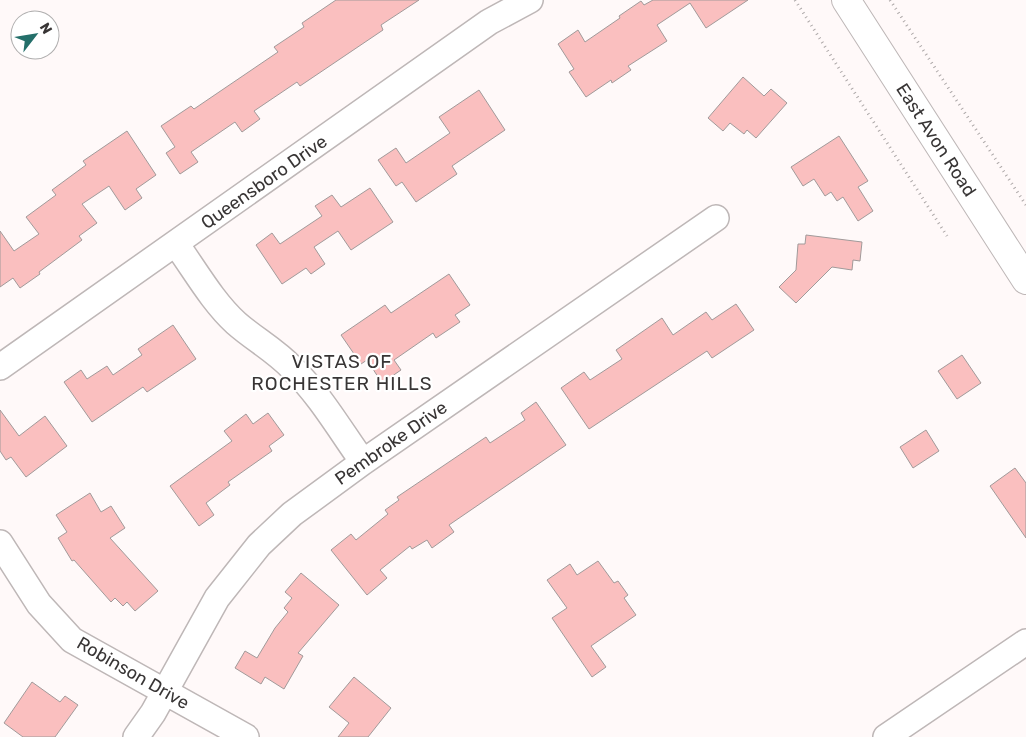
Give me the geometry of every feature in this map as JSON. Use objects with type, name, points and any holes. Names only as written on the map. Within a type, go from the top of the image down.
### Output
[{"type":"main road","name":"East Avon Road","points":[[846,0],[1026,280]]},
{"type":"street","name":"Queensboro Drive","points":[[0,367],[489,22],[530,0]]},
{"type":"street","name":"Pembroke Drive","points":[[136,737],[153,713],[217,598],[259,545],[292,514],[363,462],[716,218]]},
{"type":"street","points":[[176,244],[216,301],[236,323],[292,367],[314,391],[363,462]]},
{"type":"street","name":"Robinson Drive","points":[[0,543],[39,604],[72,640],[246,737]]},
{"type":"street","points":[[886,737],[1026,642]]},
{"type":"path","points":[[795,0],[947,236]]},
{"type":"path","points":[[890,0],[1026,205]]},
{"type":"building","points":[[336,0],[419,0],[381,25],[383,30],[300,86],[297,82],[254,111],[260,119],[242,132],[235,122],[191,152],[198,162],[180,174],[166,153],[175,147],[161,126],[191,106],[194,109],[278,52],[274,47],[304,27],[302,23]]},
{"type":"building","points":[[653,0],[748,0],[706,28],[690,3],[657,25],[667,41],[628,66],[631,70],[612,83],[611,80],[586,97],[569,72],[574,69],[558,44],[578,30],[585,42],[641,1],[644,5]]},
{"type":"building","points":[[743,77],[764,96],[771,89],[787,103],[756,138],[747,130],[744,134],[730,123],[723,131],[708,118]]},
{"type":"building","points":[[479,90],[505,130],[452,166],[457,174],[416,202],[402,182],[396,186],[378,160],[396,148],[406,163],[450,133],[439,117]]},
{"type":"building","points":[[127,131],[156,175],[136,189],[142,198],[125,210],[109,186],[82,204],[97,223],[79,236],[82,240],[20,288],[13,278],[0,287],[0,231],[14,251],[39,234],[26,217],[56,195],[52,190],[86,165],[83,161]]},
{"type":"building","points":[[839,136],[868,181],[858,187],[873,211],[858,221],[843,197],[837,201],[831,192],[825,196],[814,179],[803,186],[791,167]]},
{"type":"building","points":[[370,188],[393,222],[351,250],[338,231],[314,247],[325,264],[311,274],[306,268],[282,284],[256,245],[272,233],[280,244],[322,216],[315,206],[332,195],[341,207]]},
{"type":"building","points":[[806,235],[862,242],[860,261],[853,260],[852,270],[832,267],[796,303],[779,287],[796,270],[798,244],[805,244]]},
{"type":"building","points":[[449,274],[470,305],[455,315],[460,322],[436,338],[433,333],[394,360],[401,370],[382,383],[367,360],[361,364],[341,335],[385,305],[391,313]]},
{"type":"building","points":[[736,304],[754,330],[712,358],[707,351],[589,429],[561,388],[584,372],[590,380],[622,359],[616,350],[662,318],[673,335],[706,312],[712,320]]},
{"type":"building","points":[[173,325],[196,359],[147,392],[143,387],[92,422],[64,382],[81,370],[87,379],[107,366],[113,375],[142,355],[138,349]]},
{"type":"building","points":[[962,355],[981,383],[957,399],[938,371]]},
{"type":"building","points":[[536,402],[566,445],[449,525],[454,532],[432,548],[427,540],[412,549],[410,546],[380,570],[387,578],[367,595],[331,550],[351,534],[356,540],[388,514],[385,510],[399,500],[397,497],[486,437],[490,443],[525,420],[521,413]]},
{"type":"building","points":[[0,410],[19,436],[45,416],[67,446],[26,477],[11,457],[6,460],[0,451]]},
{"type":"building","points":[[268,413],[284,435],[269,446],[272,451],[228,482],[230,485],[206,503],[214,515],[199,526],[170,486],[232,441],[224,431],[246,414],[253,424]]},
{"type":"building","points":[[926,430],[939,451],[913,468],[900,447]]},
{"type":"building","points":[[1015,468],[1026,483],[1026,538],[990,486]]},
{"type":"building","points":[[90,493],[101,512],[111,506],[125,528],[110,538],[158,591],[135,611],[127,602],[123,606],[115,598],[111,602],[74,560],[72,561],[58,538],[67,532],[56,515]]},
{"type":"building","points":[[598,561],[614,583],[618,581],[628,595],[624,598],[636,615],[591,646],[606,667],[592,677],[552,618],[567,608],[547,580],[570,564],[577,575]]},
{"type":"building","points":[[301,573],[339,605],[298,653],[303,656],[284,689],[265,677],[261,684],[235,668],[245,651],[257,658],[275,628],[288,612],[284,608],[292,598],[285,592]]},
{"type":"building","points":[[354,677],[391,708],[368,737],[338,737],[349,723],[329,707]]},
{"type":"building","points":[[32,682],[60,702],[65,696],[78,705],[55,737],[23,737],[4,723]]},
{"type":"district","name":"VISTAS OF ROCHESTER HILLS","points":[[342,372]]}]
